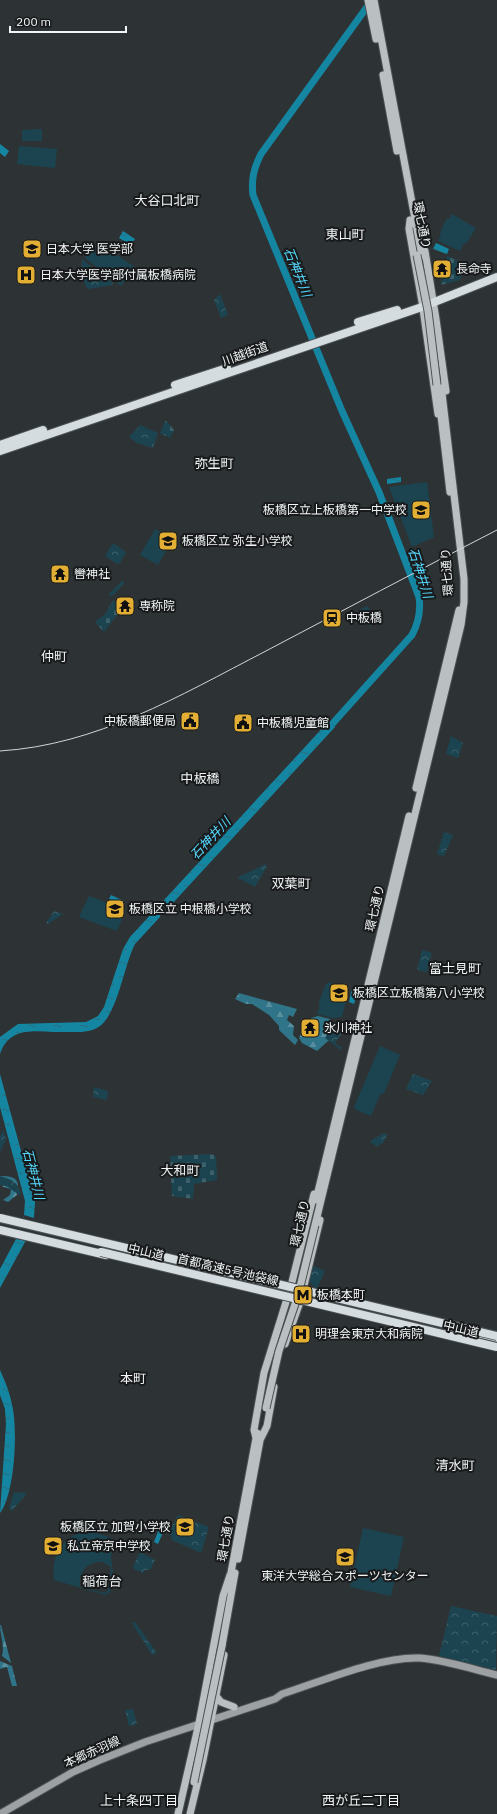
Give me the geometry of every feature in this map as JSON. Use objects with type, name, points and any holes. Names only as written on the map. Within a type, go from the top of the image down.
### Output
[{"type":"highway","name":"川越街道","points":[[433,300],[497,272]]},
{"type":"highway","name":"川越街道","points":[[0,452],[497,277]]},
{"type":"highway","name":"川越街道","points":[[0,445],[308,343]]},
{"type":"highway","name":"中山道","points":[[0,1215],[497,1335]]},
{"type":"highway","name":"首都高速5号池袋線","points":[[0,1218],[497,1335]]},
{"type":"highway","points":[[0,1222],[102,1246],[115,1243]]},
{"type":"highway","points":[[0,1222],[29,1228],[84,1244],[211,1274],[262,1293]]},
{"type":"highway","name":"首都高速5号池袋線","points":[[0,1227],[497,1348]]},
{"type":"highway","name":"中山道","points":[[0,1230],[319,1307],[497,1348]]},
{"type":"highway","points":[[321,1293],[497,1335]]},
{"type":"highway","points":[[319,1307],[360,1310],[497,1342]]},
{"type":"highway","points":[[459,1325],[466,1334],[497,1342]]},
{"type":"main road","name":"環七通り","points":[[186,1814],[220,1646],[273,1355],[293,1297],[327,1176],[461,625],[464,602],[464,579],[443,418],[431,310],[410,220],[368,0]]},
{"type":"main road","name":"環七通り","points":[[374,0],[413,209],[419,256]]},
{"type":"main road","points":[[410,220],[409,229],[422,304],[436,412],[443,418],[448,411],[433,300],[419,222],[413,209]]},
{"type":"main road","name":"環七通り","points":[[313,1224],[320,1182],[460,602],[461,582],[443,418]]},
{"type":"main road","points":[[258,1439],[266,1426],[283,1349],[300,1302],[324,1205],[327,1176]]},
{"type":"main road","points":[[258,1439],[254,1430],[264,1373],[291,1286],[313,1195],[320,1182]]},
{"type":"main road","points":[[190,1814],[212,1718],[235,1597],[232,1578]]},
{"type":"main road","points":[[178,1814],[199,1723],[223,1596],[232,1578]]},
{"type":"main road","points":[[212,1718],[218,1712],[273,1695],[280,1695],[377,1664],[401,1658],[428,1660],[497,1675]]},
{"type":"main road","points":[[212,1718],[275,1699],[280,1695]]},
{"type":"main road","points":[[216,1696],[221,1702],[234,1707]]},
{"type":"main road","name":"本郷赤羽線","points":[[0,1814],[73,1772],[145,1742],[212,1718]]},
{"type":"main road","name":"環七通り","points":[[182,1814],[192,1781]]},
{"type":"green space","points":[[42,129],[42,141],[22,141],[22,130]]},
{"type":"green space","points":[[19,146],[57,149],[55,168],[17,164]]},
{"type":"green space","points":[[452,214],[476,228],[466,244],[464,243],[460,251],[438,241],[447,218],[449,219]]},
{"type":"green space","points":[[86,243],[96,250],[100,244],[135,267],[121,286],[85,258]]},
{"type":"green space","points":[[447,256],[468,265],[462,272],[460,280],[441,285],[442,276],[445,276]]},
{"type":"green space","points":[[82,259],[113,283],[112,285],[89,289],[86,287],[81,270]]},
{"type":"green space","points":[[220,294],[228,315],[221,318],[214,300]]},
{"type":"green space","points":[[166,420],[174,430],[170,438],[160,433]]},
{"type":"green space","points":[[140,425],[158,433],[153,448],[137,443],[129,437]]},
{"type":"green space","points":[[427,482],[434,537],[412,547],[389,487]]},
{"type":"green space","points":[[155,529],[173,539],[158,565],[140,555]]},
{"type":"green space","points":[[113,543],[126,552],[120,563],[117,564],[105,556]]},
{"type":"green space","points":[[123,580],[124,584],[111,597],[109,594]]},
{"type":"green space","points":[[113,600],[118,603],[115,607],[118,609],[117,615],[104,632],[95,622],[105,614]]},
{"type":"green space","points":[[368,606],[373,616],[374,623],[370,626],[356,614],[359,610]]},
{"type":"green space","points":[[451,736],[463,743],[458,758],[446,754]]},
{"type":"green space","points":[[444,832],[453,835],[444,856],[437,854]]},
{"type":"green space","points":[[266,864],[267,866],[255,887],[238,878],[238,877]]},
{"type":"green space","points":[[89,896],[124,909],[125,912],[117,931],[79,917]]},
{"type":"green space","points":[[54,911],[63,914],[48,924],[46,923]]},
{"type":"green space","points":[[422,950],[432,953],[427,972],[417,970]]},
{"type":"green space","points":[[330,982],[348,993],[342,1017],[333,1018],[317,1014],[320,1005],[318,1004],[326,984]]},
{"type":"green space","points":[[239,993],[297,1009],[293,1017],[289,1015],[287,1020],[294,1026],[293,1035],[298,1040],[295,1045],[279,1030],[279,1026],[269,1015],[252,1004],[246,1004],[235,999]]},
{"type":"green space","points":[[318,1016],[330,1019],[333,1027],[341,1034],[335,1042],[328,1041],[317,1051],[302,1043],[299,1038],[302,1032],[306,1031],[314,1037],[317,1031],[312,1025],[311,1018]]},
{"type":"green space","points":[[333,1024],[351,1030],[343,1029],[335,1043],[342,1048],[341,1050],[325,1038]]},
{"type":"green space","points":[[380,1046],[400,1055],[384,1093],[380,1095],[371,1116],[356,1110],[354,1107]]},
{"type":"green space","points":[[413,1074],[432,1081],[423,1095],[406,1089]]},
{"type":"green space","points":[[94,1087],[108,1091],[107,1100],[93,1097]]},
{"type":"green space","points":[[3,1130],[6,1139],[0,1152],[0,1136]]},
{"type":"green space","points":[[384,1133],[388,1135],[378,1147],[370,1142],[370,1141]]},
{"type":"green space","points":[[211,1154],[216,1156],[217,1180],[194,1184],[193,1199],[172,1196],[170,1156]]},
{"type":"green space","points":[[0,1176],[14,1178],[18,1185],[16,1189],[17,1195],[8,1202],[3,1200],[10,1195],[11,1189],[3,1187]]},
{"type":"green space","points":[[0,1176],[8,1178],[14,1182],[21,1194],[19,1195],[8,1187],[0,1185]]},
{"type":"green space","points":[[313,1266],[325,1271],[317,1288],[314,1287],[309,1281]]},
{"type":"green space","points":[[14,1492],[27,1493],[12,1511],[9,1508]]},
{"type":"green space","points":[[178,1515],[209,1527],[201,1553],[172,1540],[171,1535],[168,1534]]},
{"type":"green space","points":[[363,1528],[404,1537],[391,1596],[350,1587]]},
{"type":"green space","points":[[89,1530],[114,1539],[111,1556],[113,1573],[110,1592],[105,1595],[54,1580],[57,1554],[66,1541],[72,1536]],"holes":[[[102,1562],[111,1567],[108,1590],[105,1593],[80,1587],[80,1578],[83,1571],[92,1563]]]},
{"type":"green space","points":[[140,1552],[155,1560],[150,1570],[145,1570],[143,1573],[134,1569],[133,1566]]},
{"type":"green space","points":[[451,1606],[497,1616],[496,1670],[439,1656]]},
{"type":"green space","points":[[135,1622],[157,1653],[152,1655],[132,1623]]},
{"type":"green space","points":[[0,1625],[11,1663],[2,1656],[3,1648]]},
{"type":"green space","points":[[0,1661],[12,1666],[17,1686],[12,1686],[7,1667],[0,1669]]},
{"type":"green space","points":[[133,1709],[137,1724],[129,1726],[125,1710]]},
{"type":"water","points":[[0,144],[9,151],[5,157],[0,153]]},
{"type":"water","points":[[123,231],[135,239],[131,245],[119,238]]},
{"type":"water","points":[[436,243],[449,249],[447,254],[433,249]]},
{"type":"water","points":[[401,477],[401,482],[387,484],[387,479]]},
{"type":"water","points":[[328,722],[335,727],[135,944],[112,1010],[100,1026],[82,1032],[37,1031],[22,1033],[9,1039],[0,1054],[0,1037],[18,1024],[86,1022],[98,1016],[104,1007],[123,949],[130,937]]},
{"type":"water","points":[[111,895],[124,901],[122,905],[109,899]]},
{"type":"water","points":[[352,988],[358,990],[354,1004],[349,1002]]},
{"type":"water","points":[[0,1074],[35,1202],[34,1217],[25,1242],[0,1288],[0,1269],[16,1239],[24,1215],[25,1201],[0,1107]]},
{"type":"water","points":[[0,1370],[7,1387],[14,1415],[15,1444],[12,1477],[9,1491],[5,1504],[0,1513],[6,1424],[5,1409],[0,1395]]},
{"type":"water","points":[[159,1529],[164,1530],[158,1544],[154,1542]]},
{"type":"pier","points":[[160,903],[162,906],[169,909],[161,917],[158,912],[154,910]]},
{"type":"pier","points":[[24,1215],[34,1218],[27,1241],[16,1239]]},
{"type":"waterway","name":"石神井川","points":[[325,732],[412,635],[419,616],[419,597],[379,492],[342,411],[253,195],[252,184],[255,169],[261,154],[372,0]]},
{"type":"railway","points":[[0,751],[36,747],[70,739],[104,729],[136,716],[201,685],[497,530]]},
{"type":"place","name":"日本大学 医学部","points":[[32,249]]},
{"type":"place","name":"長命寺","points":[[442,269]]},
{"type":"place","name":"日本大学医学部付属板橋病院","points":[[26,275]]},
{"type":"place","name":"板橋区立上板橋第一中学校","points":[[421,510]]},
{"type":"place","name":"板橋区立 弥生小学校","points":[[168,541]]},
{"type":"place","name":"轡神社","points":[[60,574]]},
{"type":"place","name":"専称院","points":[[125,606]]},
{"type":"place","name":"中板橋","points":[[332,618]]},
{"type":"place","name":"中板橋郵便局","points":[[190,721]]},
{"type":"place","name":"中板橋児童館","points":[[243,723]]},
{"type":"place","name":"板橋区立 中根橋小学校","points":[[115,909]]},
{"type":"place","name":"板橋区立板橋第八小学校","points":[[339,993]]},
{"type":"place","name":"氷川神社","points":[[310,1028]]},
{"type":"place","name":"板橋本町","points":[[303,1295]]},
{"type":"place","name":"明理会東京大和病院","points":[[301,1334]]},
{"type":"place","name":"板橋区立 加賀小学校","points":[[185,1527]]},
{"type":"place","name":"私立帝京中学校","points":[[53,1546]]},
{"type":"place","name":"東洋大学総合スポーツセンター","points":[[345,1557]]},
{"type":"district","name":"大谷口北町","points":[[167,200]]},
{"type":"district","name":"東山町","points":[[345,234]]},
{"type":"district","name":"弥生町","points":[[214,463]]},
{"type":"district","name":"仲町","points":[[54,656]]},
{"type":"district","name":"中板橋","points":[[200,778]]},
{"type":"district","name":"双葉町","points":[[291,883]]},
{"type":"district","name":"富士見町","points":[[455,968]]},
{"type":"district","name":"大和町","points":[[180,1170]]},
{"type":"district","name":"本町","points":[[133,1378]]},
{"type":"district","name":"清水町","points":[[455,1465]]},
{"type":"district","name":"稲荷台","points":[[102,1581]]},
{"type":"district","name":"上十条四丁目","points":[[139,1800]]},
{"type":"district","name":"西が丘二丁目","points":[[361,1800]]}]
